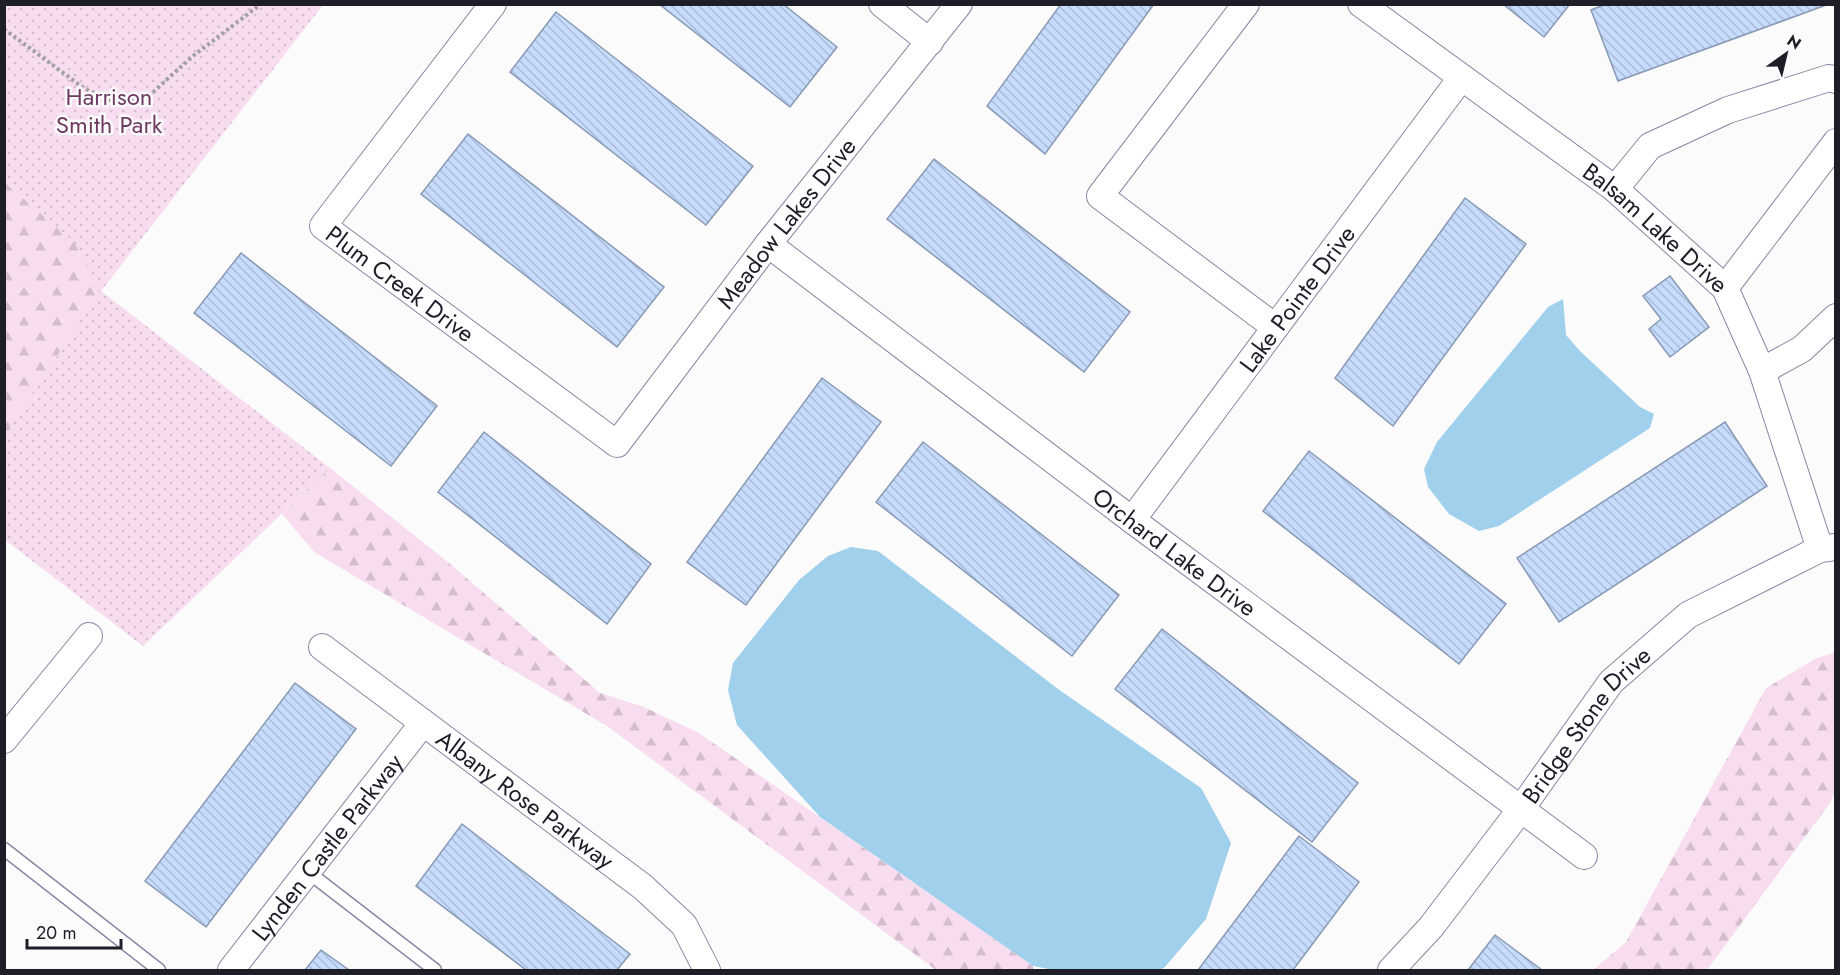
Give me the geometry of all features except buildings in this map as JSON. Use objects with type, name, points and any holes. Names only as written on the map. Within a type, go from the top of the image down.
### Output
[{"type":"street","name":"Plum Creek Drive","points":[[493,4],[323,226],[617,444]]},
{"type":"street","points":[[882,4],[930,42]]},
{"type":"street","name":"Meadow Lakes Drive","points":[[617,444],[768,244],[959,4]]},
{"type":"street","points":[[1246,4],[1100,196],[1275,327]]},
{"type":"street","name":"Balsam Lake Drive","points":[[1362,4],[1615,189],[1725,288],[1762,370],[1828,548]]},
{"type":"street","name":"Lake Pointe Drive","points":[[1132,520],[1461,78]]},
{"type":"street","points":[[1615,189],[1650,146],[1728,110],[1829,78],[1836,80]]},
{"type":"street","points":[[1725,288],[1836,142]]},
{"type":"street","name":"Orchard Lake Drive","points":[[768,244],[1132,520],[1584,856]]},
{"type":"street","points":[[1762,370],[1802,349],[1836,317]]},
{"type":"street","name":"Bridge Stone Drive","points":[[1391,970],[1431,927],[1521,809],[1611,682],[1688,615],[1828,548]]},
{"type":"street","points":[[4,740],[89,636]]},
{"type":"street","name":"Albany Rose Parkway","points":[[322,647],[642,887],[684,925],[706,970]]},
{"type":"street","name":"Lynden Castle Parkway","points":[[231,970],[423,723]]},
{"type":"lane","points":[[4,849],[159,970]]},
{"type":"lane","points":[[308,872],[435,970]]},
{"type":"path","points":[[4,29],[85,89],[119,104],[152,93],[194,56],[261,4]]},
{"type":"green space","name":"Harrison Smith Park","points":[[4,5],[323,5],[101,291],[330,468],[143,646],[5,540]]},
{"type":"green space","points":[[5,183],[74,242],[100,291],[5,435]]},
{"type":"green space","points":[[330,468],[449,563],[600,693],[644,707],[699,733],[1033,966],[1033,970],[936,970],[607,726],[314,552],[282,514]]},
{"type":"green space","points":[[1835,652],[1835,792],[1830,803],[1707,970],[1593,970],[1626,942],[1766,688],[1815,659]]},
{"type":"water","points":[[1563,299],[1566,335],[1640,407],[1654,414],[1650,428],[1499,526],[1479,531],[1449,514],[1428,487],[1424,469],[1437,442],[1548,307]]},
{"type":"water","points":[[851,547],[878,551],[1058,689],[1201,788],[1231,843],[1206,919],[1164,968],[1157,970],[1054,970],[1033,966],[820,817],[737,725],[728,690],[733,663],[799,580],[828,556]]}]
